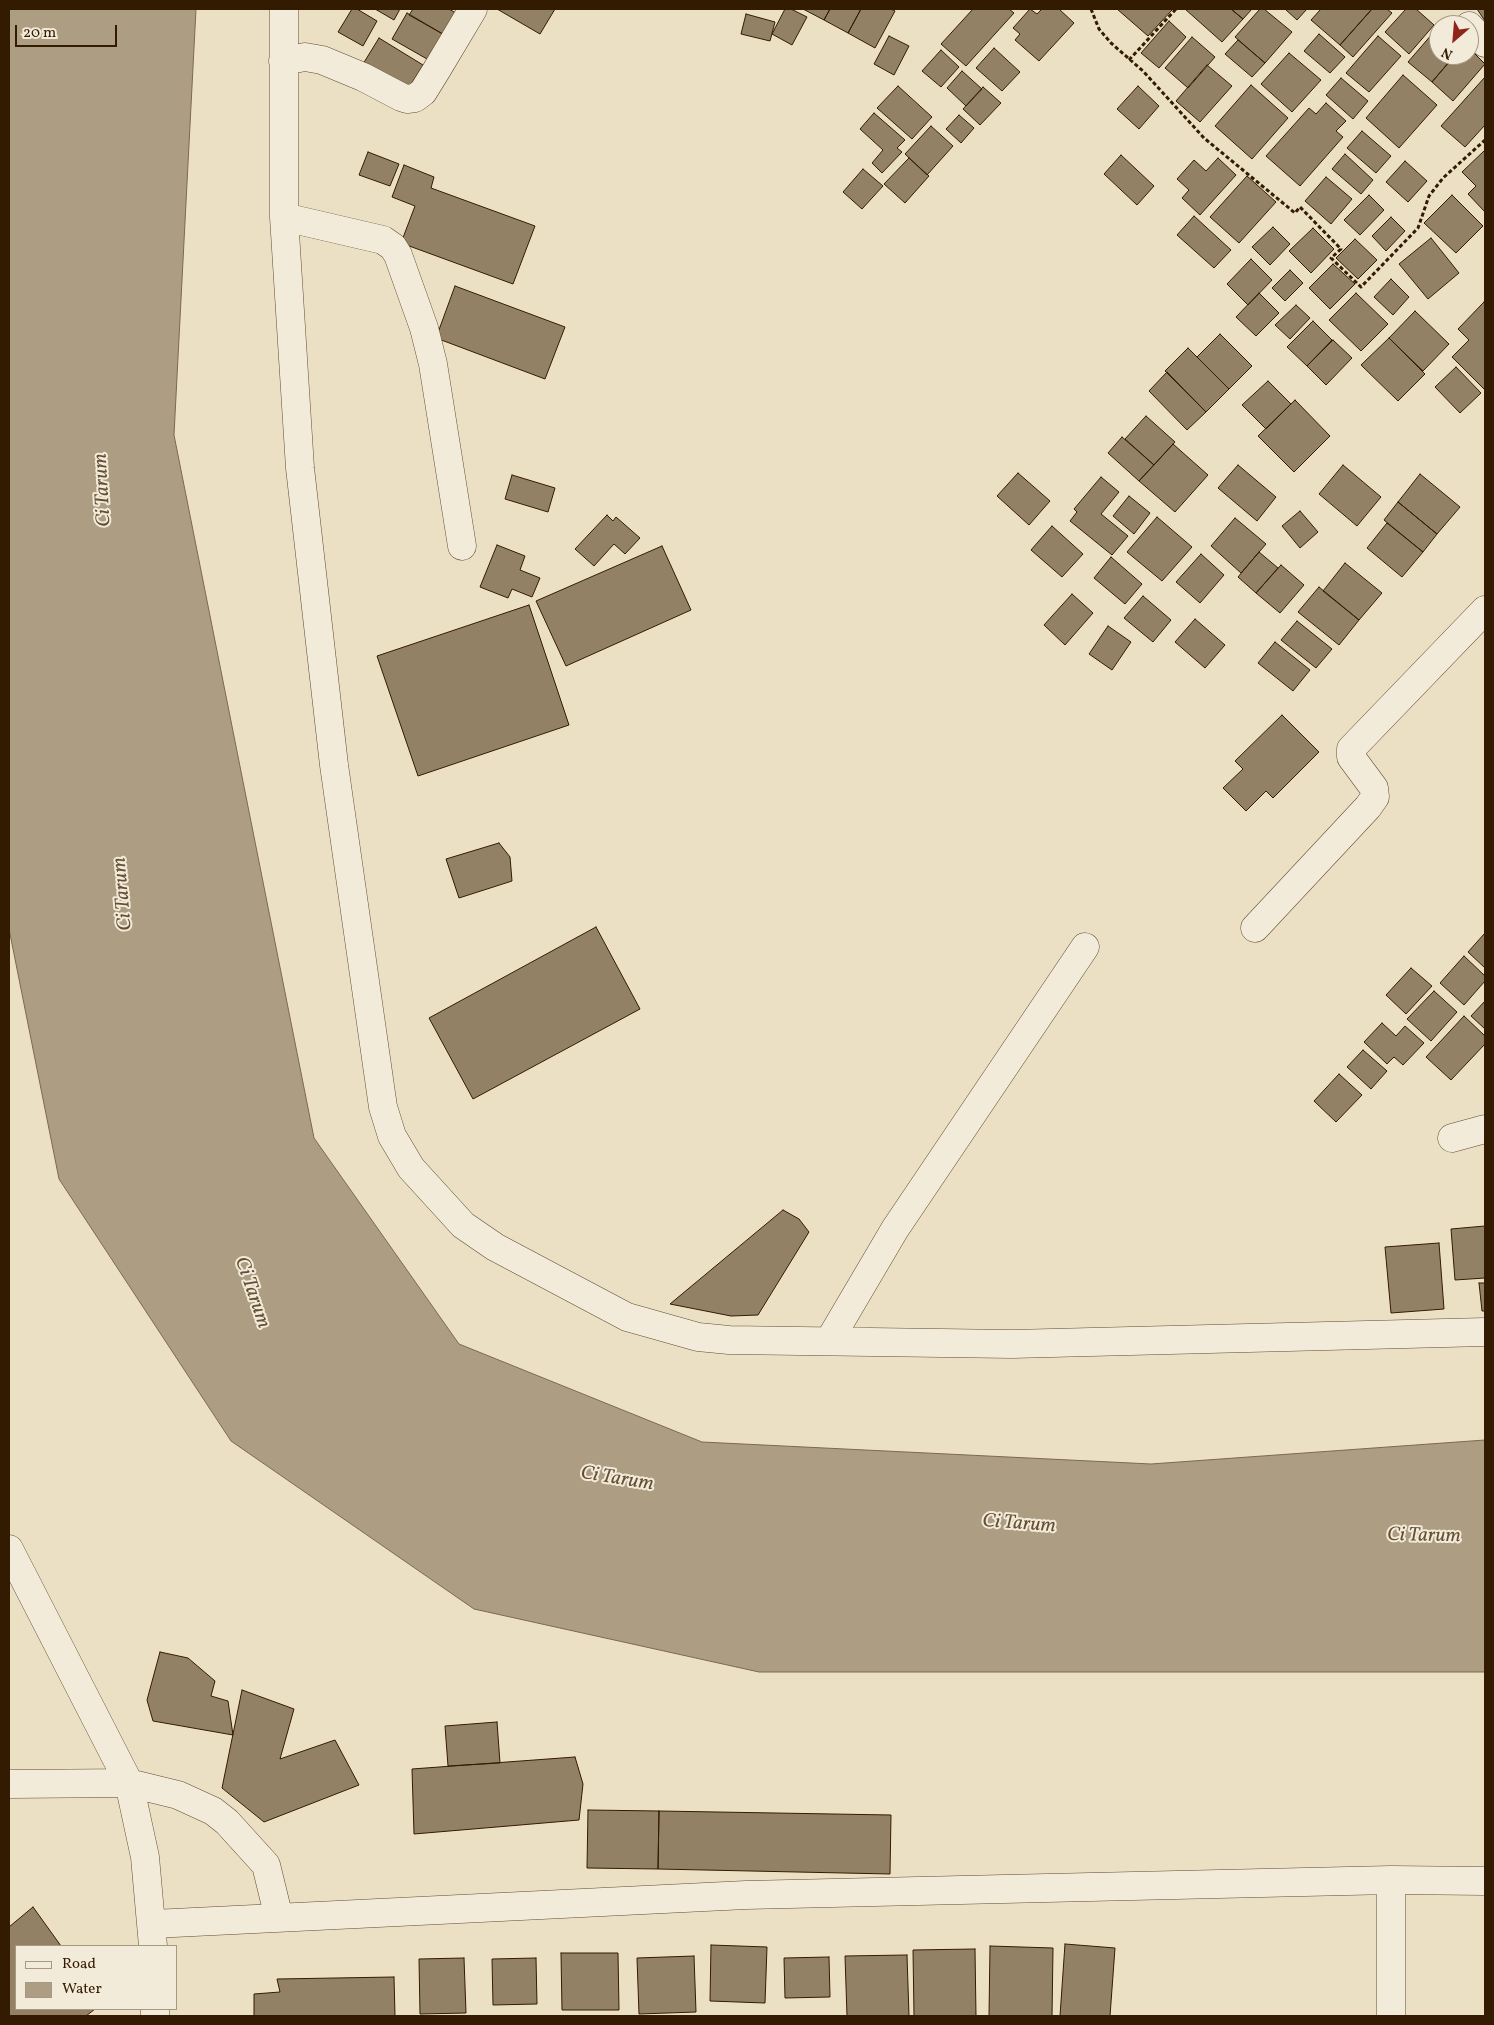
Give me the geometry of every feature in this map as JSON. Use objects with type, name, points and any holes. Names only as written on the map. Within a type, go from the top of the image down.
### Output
[{"type":"street","points":[[284,9],[284,217],[300,468],[334,765],[383,1106],[392,1136],[411,1168],[463,1225],[495,1247],[628,1317],[698,1337],[729,1340],[1012,1344],[1485,1332]]},
{"type":"street","points":[[283,62],[305,57],[322,60],[363,77],[401,97],[407,99],[414,98],[423,92],[474,9]]},
{"type":"street","points":[[284,217],[383,240],[393,247],[398,255],[424,328],[433,364],[462,546]]},
{"type":"street","points":[[1255,928],[1368,807],[1374,797],[1374,788],[1351,757],[1351,749],[1485,610]]},
{"type":"street","points":[[829,1341],[895,1229],[1085,947]]},
{"type":"street","points":[[1452,1138],[1485,1129]]},
{"type":"street","points":[[9,1549],[128,1783],[145,1857],[153,1935],[279,1918],[746,1895],[1391,1880],[1485,1881]]},
{"type":"street","points":[[9,1784],[128,1783],[178,1795],[213,1810],[227,1822],[266,1865],[279,1918]]},
{"type":"street","points":[[1391,1880],[1391,2016]]},
{"type":"path","points":[[1091,9],[1099,28],[1129,60],[1143,71],[1204,138],[1295,213],[1300,206],[1341,249],[1331,258],[1361,287],[1418,228],[1429,196],[1443,178],[1485,140]]},
{"type":"path","points":[[1129,60],[1176,9]]},
{"type":"water","name":"Ci Tarum","points":[[9,9],[196,9],[174,435],[314,1138],[459,1344],[702,1442],[1151,1464],[1485,1440],[1485,1672],[759,1672],[474,1609],[231,1441],[59,1179],[9,929]]},
{"type":"building","points":[[352,9],[357,9],[377,21],[363,46],[338,32]]},
{"type":"building","points":[[375,9],[400,9],[394,20]]},
{"type":"building","points":[[413,9],[449,9],[461,16],[448,37],[409,15]]},
{"type":"building","points":[[497,9],[555,9],[540,34]]},
{"type":"building","points":[[785,9],[791,9],[807,17],[792,45],[772,34]]},
{"type":"building","points":[[803,9],[830,9],[824,20]]},
{"type":"building","points":[[830,9],[861,9],[848,33],[824,20]]},
{"type":"building","points":[[861,9],[891,9],[895,11],[875,48],[848,33]]},
{"type":"building","points":[[973,9],[1009,9],[1014,13],[966,66],[941,44]]},
{"type":"building","points":[[1030,9],[1037,14],[1042,9],[1059,9],[1074,23],[1039,61],[1015,40],[1020,34],[1013,28]]},
{"type":"building","points":[[1117,9],[1170,9],[1172,10],[1148,36]]},
{"type":"building","points":[[1185,9],[1231,9],[1243,19],[1222,42]]},
{"type":"building","points":[[1231,9],[1252,9],[1243,19]]},
{"type":"building","points":[[1260,9],[1264,9],[1292,32],[1265,63],[1235,37]]},
{"type":"building","points":[[1285,9],[1307,9],[1297,20]]},
{"type":"building","points":[[1321,9],[1372,9],[1340,45],[1311,20]]},
{"type":"building","points":[[1372,9],[1387,9],[1392,13],[1353,57],[1340,45]]},
{"type":"building","points":[[1406,9],[1416,9],[1429,21],[1429,31],[1409,54],[1385,32]]},
{"type":"building","points":[[1477,9],[1485,9],[1485,21]]},
{"type":"building","points":[[407,13],[448,37],[434,63],[392,39]]},
{"type":"building","points":[[746,14],[775,22],[770,41],[741,34]]},
{"type":"building","points":[[1169,21],[1186,37],[1159,68],[1141,53]]},
{"type":"building","points":[[1319,34],[1345,57],[1330,73],[1304,51]]},
{"type":"building","points":[[889,36],[909,46],[894,75],[874,64]]},
{"type":"building","points":[[1378,36],[1401,56],[1369,92],[1346,73]]},
{"type":"building","points":[[1192,37],[1215,57],[1188,88],[1165,68]]},
{"type":"building","points":[[379,38],[423,65],[407,91],[363,64]]},
{"type":"building","points":[[1429,38],[1429,65],[1446,65],[1432,82],[1408,62]]},
{"type":"building","points":[[1238,40],[1265,63],[1252,77],[1225,54]]},
{"type":"building","points":[[994,48],[1020,72],[1002,91],[976,68]]},
{"type":"building","points":[[941,50],[959,67],[941,87],[922,71]]},
{"type":"building","points":[[1289,53],[1321,80],[1292,112],[1261,84]]},
{"type":"building","points":[[1479,58],[1485,64],[1453,101],[1432,82],[1446,65],[1479,65]]},
{"type":"building","points":[[1207,65],[1232,86],[1200,122],[1176,101]]},
{"type":"building","points":[[962,71],[982,89],[966,106],[947,88]]},
{"type":"building","points":[[1403,75],[1437,105],[1399,148],[1366,118]]},
{"type":"building","points":[[1485,77],[1485,125],[1465,147],[1441,126]]},
{"type":"building","points":[[1341,78],[1368,101],[1353,119],[1326,95]]},
{"type":"building","points":[[1251,85],[1288,118],[1252,159],[1215,126]]},
{"type":"building","points":[[898,86],[932,117],[912,139],[877,108]]},
{"type":"building","points":[[1138,86],[1159,106],[1139,129],[1117,109]]},
{"type":"building","points":[[983,87],[1001,103],[980,125],[963,109]]},
{"type":"building","points":[[1326,103],[1346,121],[1336,131],[1343,137],[1300,186],[1266,156],[1309,108],[1316,114]]},
{"type":"building","points":[[874,113],[905,140],[897,148],[902,152],[882,173],[872,163],[883,150],[860,129]]},
{"type":"building","points":[[959,115],[974,128],[961,143],[946,129]]},
{"type":"building","points":[[931,126],[953,146],[927,175],[905,154]]},
{"type":"building","points":[[1362,131],[1391,156],[1376,173],[1347,148]]},
{"type":"building","points":[[1485,150],[1485,212],[1468,194],[1476,186],[1462,172]]},
{"type":"building","points":[[368,152],[399,164],[390,186],[359,175]]},
{"type":"building","points":[[1345,154],[1373,180],[1361,194],[1332,169]]},
{"type":"building","points":[[1121,155],[1154,186],[1137,205],[1104,174]]},
{"type":"building","points":[[909,158],[929,176],[905,203],[884,184]]},
{"type":"building","points":[[1218,158],[1236,175],[1200,215],[1182,198],[1189,190],[1177,179],[1194,160],[1206,171]]},
{"type":"building","points":[[1405,161],[1427,181],[1408,202],[1386,182]]},
{"type":"building","points":[[404,165],[434,177],[431,188],[535,226],[513,284],[401,243],[415,206],[392,197]]},
{"type":"building","points":[[863,169],[883,186],[862,209],[843,192]]},
{"type":"building","points":[[1247,176],[1276,202],[1239,243],[1210,217]]},
{"type":"building","points":[[1326,177],[1352,199],[1331,224],[1305,201]]},
{"type":"building","points":[[1369,195],[1384,210],[1360,235],[1344,220]]},
{"type":"building","points":[[1452,195],[1483,226],[1456,253],[1424,223]]},
{"type":"building","points":[[1194,216],[1231,250],[1214,268],[1177,235]]},
{"type":"building","points":[[1391,217],[1405,231],[1386,251],[1372,236]]},
{"type":"building","points":[[1273,227],[1290,244],[1270,265],[1252,247]]},
{"type":"building","points":[[1313,228],[1334,249],[1311,273],[1289,251]]},
{"type":"building","points":[[1431,238],[1459,273],[1428,299],[1399,264]]},
{"type":"building","points":[[1355,239],[1377,260],[1358,279],[1336,258]]},
{"type":"building","points":[[1251,259],[1272,280],[1248,305],[1227,284]]},
{"type":"building","points":[[1333,264],[1355,284],[1330,309],[1309,288]]},
{"type":"building","points":[[1290,270],[1303,283],[1285,301],[1272,288]]},
{"type":"building","points":[[1391,279],[1409,297],[1393,315],[1374,297]]},
{"type":"building","points":[[455,286],[565,327],[545,379],[436,338]]},
{"type":"building","points":[[1259,293],[1279,313],[1256,336],[1236,317]]},
{"type":"building","points":[[1356,293],[1388,324],[1361,351],[1329,320]]},
{"type":"building","points":[[1484,302],[1485,390],[1452,357],[1469,340],[1458,329]]},
{"type":"building","points":[[1296,305],[1310,318],[1290,339],[1275,325]]},
{"type":"building","points":[[1415,311],[1449,344],[1423,371],[1389,338]]},
{"type":"building","points":[[1313,321],[1332,340],[1307,366],[1287,347]]},
{"type":"building","points":[[1220,334],[1252,366],[1229,389],[1197,357]]},
{"type":"building","points":[[1389,338],[1425,374],[1398,401],[1361,365]]},
{"type":"building","points":[[1333,340],[1352,358],[1326,385],[1307,366]]},
{"type":"building","points":[[1188,348],[1229,389],[1206,412],[1165,371]]},
{"type":"building","points":[[1456,367],[1481,393],[1460,413],[1435,387]]},
{"type":"building","points":[[1167,372],[1206,412],[1187,430],[1149,391]]},
{"type":"building","points":[[1268,381],[1291,404],[1266,429],[1242,405]]},
{"type":"building","points":[[1295,400],[1330,436],[1294,472],[1258,436]]},
{"type":"building","points":[[1146,416],[1175,442],[1154,465],[1125,439]]},
{"type":"building","points":[[1122,437],[1154,465],[1139,481],[1108,453]]},
{"type":"building","points":[[1173,444],[1208,475],[1175,512],[1139,481]]},
{"type":"building","points":[[1238,465],[1276,497],[1257,521],[1218,488]]},
{"type":"building","points":[[1343,465],[1381,497],[1357,526],[1319,494]]},
{"type":"building","points":[[1018,473],[1050,501],[1029,525],[997,496]]},
{"type":"building","points":[[1420,474],[1460,507],[1437,534],[1398,502]]},
{"type":"building","points":[[512,475],[555,488],[548,512],[505,499]]},
{"type":"building","points":[[1101,477],[1119,492],[1101,514],[1128,536],[1112,555],[1070,521],[1077,512],[1074,509]]},
{"type":"building","points":[[1129,496],[1150,513],[1134,534],[1113,516]]},
{"type":"building","points":[[1398,502],[1437,534],[1423,552],[1384,520]]},
{"type":"building","points":[[1300,511],[1318,532],[1300,548],[1282,526]]},
{"type":"building","points":[[607,515],[613,521],[616,517],[640,538],[625,554],[614,544],[594,566],[575,549]]},
{"type":"building","points":[[1157,517],[1192,547],[1162,581],[1127,552]]},
{"type":"building","points":[[1235,518],[1266,544],[1241,573],[1211,546]]},
{"type":"building","points":[[1387,523],[1423,552],[1402,577],[1367,548]]},
{"type":"building","points":[[1052,526],[1083,554],[1062,577],[1031,550]]},
{"type":"building","points":[[497,545],[525,556],[520,570],[540,578],[532,597],[512,589],[508,598],[480,587]]},
{"type":"building","points":[[662,546],[691,610],[566,666],[536,601]]},
{"type":"building","points":[[1259,552],[1278,568],[1256,593],[1238,577]]},
{"type":"building","points":[[1201,554],[1224,575],[1200,603],[1176,582]]},
{"type":"building","points":[[1111,557],[1142,584],[1125,604],[1094,578]]},
{"type":"building","points":[[1345,563],[1382,593],[1359,620],[1323,591]]},
{"type":"building","points":[[1281,565],[1304,585],[1280,613],[1256,593]]},
{"type":"building","points":[[1319,587],[1359,620],[1339,645],[1298,612]]},
{"type":"building","points":[[1072,594],[1093,613],[1065,645],[1044,625]]},
{"type":"building","points":[[1143,596],[1171,620],[1153,642],[1124,618]]},
{"type":"building","points":[[529,605],[569,725],[418,776],[377,656]]},
{"type":"building","points":[[1195,619],[1225,645],[1205,668],[1175,642]]},
{"type":"building","points":[[1297,621],[1332,649],[1316,668],[1281,640]]},
{"type":"building","points":[[1108,626],[1131,642],[1112,670],[1089,654]]},
{"type":"building","points":[[1275,642],[1310,670],[1293,691],[1258,663]]},
{"type":"building","points":[[1282,715],[1319,752],[1273,798],[1266,791],[1246,811],[1223,788],[1243,769],[1235,761]]},
{"type":"building","points":[[499,843],[510,857],[512,881],[459,898],[446,859]]},
{"type":"building","points":[[596,927],[640,1009],[473,1099],[429,1018]]},
{"type":"building","points":[[1485,933],[1485,968],[1468,952]]},
{"type":"building","points":[[1464,956],[1485,976],[1485,981],[1464,1005],[1440,983]]},
{"type":"building","points":[[1411,968],[1432,986],[1406,1014],[1386,995]]},
{"type":"building","points":[[1434,991],[1457,1012],[1431,1041],[1407,1019]]},
{"type":"building","points":[[1485,1001],[1485,1029],[1471,1016]]},
{"type":"building","points":[[1464,1016],[1485,1036],[1485,1044],[1451,1080],[1426,1057]]},
{"type":"building","points":[[1382,1023],[1396,1036],[1405,1026],[1424,1043],[1403,1065],[1394,1057],[1387,1064],[1364,1042]]},
{"type":"building","points":[[1363,1050],[1387,1071],[1371,1089],[1347,1067]]},
{"type":"building","points":[[1339,1074],[1362,1095],[1336,1122],[1314,1101]]},
{"type":"building","points":[[783,1210],[799,1219],[809,1232],[758,1315],[731,1316],[670,1304]]},
{"type":"building","points":[[1485,1226],[1485,1278],[1455,1280],[1451,1229]]},
{"type":"building","points":[[1439,1243],[1444,1309],[1391,1313],[1385,1247]]},
{"type":"building","points":[[1479,1283],[1485,1283],[1485,1311],[1482,1311]]},
{"type":"building","points":[[160,1652],[188,1658],[215,1681],[211,1696],[228,1701],[233,1735],[153,1721],[147,1700]]},
{"type":"building","points":[[242,1690],[294,1709],[280,1759],[335,1740],[359,1785],[264,1822],[222,1788]]},
{"type":"building","points":[[497,1722],[500,1763],[448,1766],[445,1726]]},
{"type":"building","points":[[575,1757],[583,1784],[579,1820],[414,1834],[412,1769]]},
{"type":"building","points":[[588,1810],[659,1811],[658,1869],[587,1868]]},
{"type":"building","points":[[659,1811],[891,1815],[890,1874],[658,1869]]},
{"type":"building","points":[[33,1907],[60,1945],[15,1945],[15,2010],[94,2010],[86,2016],[9,2016],[9,1927]]},
{"type":"building","points":[[1065,1944],[1115,1948],[1110,2016],[1060,2016]]},
{"type":"building","points":[[711,1945],[767,1947],[765,2003],[710,2001]]},
{"type":"building","points":[[990,1946],[1053,1948],[1052,2016],[989,2016]]},
{"type":"building","points":[[975,1949],[976,2016],[914,2016],[913,1950]]},
{"type":"building","points":[[561,1953],[618,1953],[619,2010],[562,2010]]},
{"type":"building","points":[[907,1955],[909,2016],[847,2016],[845,1956]]},
{"type":"building","points":[[694,1956],[696,2012],[639,2014],[637,1958]]},
{"type":"building","points":[[829,1957],[830,1997],[785,1998],[784,1958]]},
{"type":"building","points":[[464,1958],[466,2013],[420,2014],[419,1959]]},
{"type":"building","points":[[536,1958],[537,2004],[493,2005],[492,1959]]},
{"type":"building","points":[[394,1977],[395,2016],[254,2016],[254,1994],[280,1992],[277,1979]]}]
